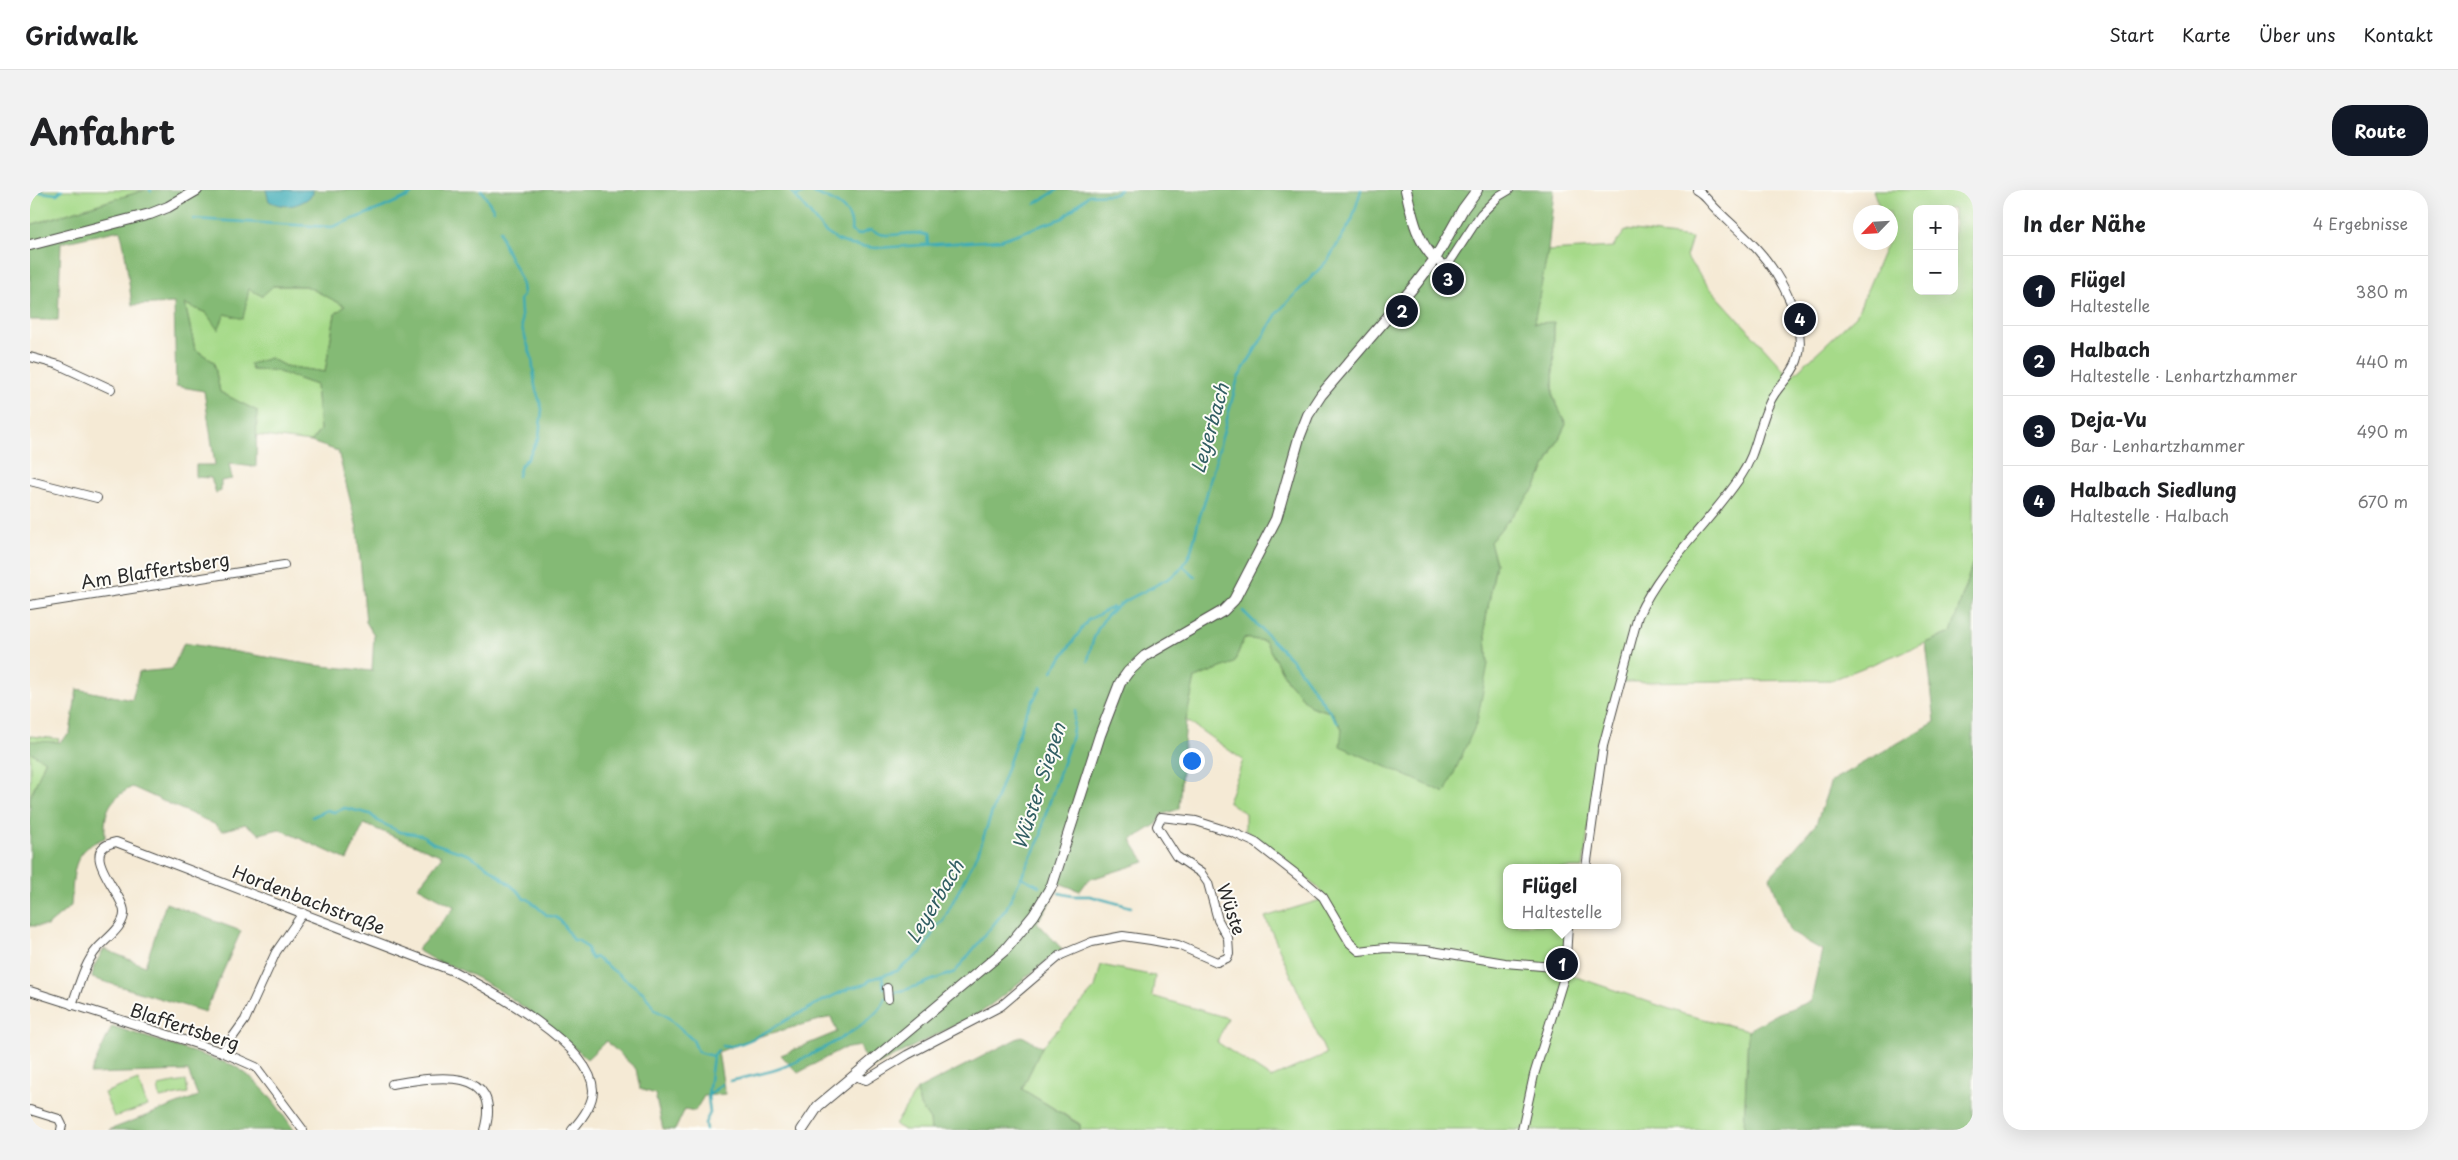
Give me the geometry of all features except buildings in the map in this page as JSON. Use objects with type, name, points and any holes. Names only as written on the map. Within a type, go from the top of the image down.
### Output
[{"type":"main road","points":[[30,244],[150,214],[168,207],[197,190]]},
{"type":"main road","points":[[1406,190],[1418,235],[1423,245],[1435,259]]},
{"type":"main road","points":[[802,1130],[818,1106],[1005,950],[1034,916],[1052,885],[1100,735],[1120,683],[1145,656],[1223,611],[1234,600],[1276,519],[1299,438],[1308,415],[1321,395],[1399,305],[1435,259],[1463,209],[1477,190]]},
{"type":"street","points":[[1435,259],[1443,265],[1449,263],[1469,230],[1491,204],[1509,190]]},
{"type":"street","points":[[1587,864],[1603,746],[1638,616],[1643,605],[1684,545],[1726,496],[1749,463],[1756,449],[1770,399],[1790,377],[1797,360],[1800,331],[1774,269],[1699,191]]},
{"type":"street","points":[[30,357],[58,365],[111,389]]},
{"type":"street","points":[[30,481],[97,498]]},
{"type":"street","name":"Am Blaffertsberg","points":[[30,605],[284,565]]},
{"type":"street","name":"Wüste","points":[[854,1076],[866,1080],[907,1055],[1001,1006],[1061,956],[1092,942],[1123,936],[1178,945],[1217,962],[1227,958],[1229,954],[1228,938],[1218,920],[1211,888],[1201,873],[1170,850],[1157,826],[1161,817],[1196,821],[1234,833],[1256,843],[1302,878],[1323,897],[1350,943],[1356,949],[1364,951],[1385,948],[1426,950],[1505,963],[1565,968]]},
{"type":"street","name":"Hordenbachstraße","points":[[72,1005],[87,964],[123,920],[124,912],[122,905],[100,865],[99,858],[102,850],[110,843],[122,844],[453,971],[490,990],[556,1037],[584,1064],[590,1076],[593,1091],[588,1107],[572,1130]]},
{"type":"street","points":[[222,1052],[245,1020],[276,952],[303,913]]},
{"type":"street","points":[[1522,1130],[1534,1075],[1565,968],[1568,929]]},
{"type":"street","points":[[887,988],[888,999]]},
{"type":"street","name":"Blaffertsberg","points":[[30,991],[222,1052],[256,1067],[303,1130]]},
{"type":"street","points":[[392,1084],[440,1077],[467,1081],[476,1086],[483,1094],[487,1103],[488,1113],[485,1130]]},
{"type":"street","points":[[30,1110],[59,1119],[62,1125],[61,1130]]},
{"type":"green space","points":[[30,190],[145,190],[30,225]]},
{"type":"green space","points":[[145,190],[1554,190],[1548,251],[1534,323],[1554,322],[1553,396],[1566,424],[1535,488],[1490,542],[1496,563],[1485,624],[1488,664],[1477,722],[1445,793],[1340,746],[1342,729],[1333,713],[1310,706],[1287,681],[1265,641],[1244,638],[1234,663],[1195,678],[1186,720],[1179,809],[1161,815],[1157,824],[1131,840],[1145,862],[1088,880],[1080,891],[1059,883],[1047,908],[1037,922],[1062,949],[983,1011],[869,1069],[860,1046],[842,1049],[798,1073],[781,1055],[837,1032],[831,1017],[761,1036],[718,1052],[725,1094],[704,1096],[695,1111],[685,1109],[675,1130],[663,1129],[655,1094],[640,1089],[636,1069],[606,1041],[587,1059],[535,1016],[499,990],[459,969],[438,961],[525,1014],[417,950],[455,907],[418,887],[442,856],[364,824],[347,860],[279,829],[260,834],[245,824],[222,831],[214,824],[132,787],[118,797],[109,807],[105,820],[105,838],[85,849],[80,857],[74,874],[71,906],[47,926],[30,926],[30,798],[45,761],[30,752],[30,741],[60,742],[70,733],[77,689],[132,700],[139,672],[172,669],[184,643],[313,665],[372,671],[374,635],[366,622],[357,528],[338,451],[311,442],[320,430],[316,385],[276,371],[252,370],[250,364],[270,358],[285,366],[325,372],[335,314],[345,306],[306,286],[273,286],[262,296],[249,289],[243,319],[225,314],[218,330],[206,313],[185,304],[195,349],[214,362],[220,392],[257,411],[256,467],[229,464],[232,479],[221,481],[221,491],[216,493],[211,478],[196,477],[196,465],[215,465],[204,391],[176,386],[174,303],[132,305],[120,230],[61,243],[58,320],[30,320],[30,225]]},
{"type":"green space","points":[[1873,190],[1973,190],[1973,562],[1951,633],[1832,680],[1620,682],[1596,772],[1584,864],[1503,864],[1503,929],[1570,929],[1562,972],[1684,1014],[1748,1030],[1744,1130],[1080,1130],[1080,1124],[1022,1089],[1042,1047],[1095,988],[1101,965],[1155,976],[1152,996],[1228,1018],[1217,1042],[1271,1078],[1326,1054],[1265,917],[1327,898],[1318,888],[1245,830],[1245,813],[1228,802],[1243,760],[1186,720],[1195,677],[1234,663],[1244,638],[1265,641],[1287,681],[1310,706],[1333,713],[1342,729],[1488,664],[1485,624],[1496,563],[1490,542],[1535,488],[1566,424],[1553,396],[1554,323],[1533,323],[1548,251],[1613,247],[1626,230],[1692,238],[1686,257],[1709,287],[1791,377],[1856,316],[1884,250],[1898,250],[1898,205],[1878,205]]},
{"type":"green space","points":[[273,286],[306,286],[346,306],[335,314],[325,372],[285,366],[270,358],[252,370],[276,371],[316,385],[320,430],[311,442],[255,435],[257,411],[220,392],[214,362],[195,349],[185,304],[206,313],[225,314],[248,289]]},
{"type":"green space","points":[[1973,562],[1973,1130],[1744,1130],[1748,1030],[1779,1013],[1811,1001],[1822,950],[1790,932],[1770,877],[1816,824],[1831,781],[1935,722],[1926,643],[1951,633]]},
{"type":"green space","points":[[30,736],[59,739],[30,806]]},
{"type":"green space","points":[[166,903],[241,931],[205,1012],[92,978],[94,966],[104,949],[145,966]]},
{"type":"green space","points":[[112,1026],[233,1065],[260,1086],[294,1130],[109,1130],[198,1096],[188,1071],[90,1074]]},
{"type":"green space","points":[[1022,1036],[1042,1047],[1022,1089],[1080,1125],[1080,1130],[931,1130],[930,1120],[920,1106],[917,1090]]},
{"type":"green space","points":[[138,1080],[147,1106],[114,1117],[104,1093]]},
{"type":"green space","points":[[186,1081],[188,1093],[160,1098],[158,1086]]},
{"type":"green space","points":[[917,1090],[920,1106],[930,1120],[931,1130],[904,1130],[895,1125]]},
{"type":"water","points":[[266,190],[313,190],[313,194],[303,202],[286,206],[269,201]]},
{"type":"waterway","points":[[30,191],[57,194],[62,190]]},
{"type":"waterway","points":[[193,219],[332,227],[409,196],[415,190]]},
{"type":"waterway","points":[[481,190],[494,210]]},
{"type":"waterway","points":[[790,190],[825,232],[837,240],[851,245],[876,248],[1000,240],[1063,218],[1089,195],[1115,194],[1120,190]]},
{"type":"waterway","points":[[1035,204],[1057,190]]},
{"type":"waterway","name":"Leyerbach","points":[[1088,661],[1099,626],[1108,615],[1118,606],[1174,575],[1187,560],[1194,542],[1200,513],[1238,378],[1278,312],[1328,260],[1352,220],[1361,190]]},
{"type":"waterway","points":[[796,196],[808,191],[838,204],[848,215],[851,231],[858,235],[871,230],[885,235],[920,233],[927,235],[928,244]]},
{"type":"waterway","points":[[500,230],[522,287],[523,296],[520,299],[522,328],[532,358],[535,386],[542,409],[539,437],[528,458],[521,465],[518,476]]},
{"type":"waterway","points":[[1184,567],[1195,577]]},
{"type":"waterway","points":[[1052,671],[1088,620],[1113,607]]},
{"type":"waterway","points":[[1243,611],[1293,661],[1338,723]]},
{"type":"waterway","name":"Leyerbach","points":[[722,1046],[730,1046],[749,1040],[850,988],[866,984],[871,979],[897,971],[922,952],[936,927],[943,921],[978,853],[1026,713],[1041,687]]},
{"type":"waterway","name":"Leyerbach","points":[[889,994],[955,972],[1006,909],[1041,836],[1044,819],[1072,736],[1075,711]]},
{"type":"waterway","points":[[312,817],[327,810],[334,812],[345,808],[370,814],[378,821],[400,832],[422,835],[433,843],[469,855],[487,866],[520,893],[524,899],[528,899],[548,916],[553,916],[561,921],[573,940],[578,940],[588,949],[592,959],[595,957],[644,993],[655,1010],[665,1015],[693,1040],[698,1052],[713,1056]]},
{"type":"waterway","name":"Wüster Siepen","points":[[1021,877],[1039,886]]},
{"type":"waterway","name":"Wüster Siepen","points":[[1059,893],[1073,896],[1090,896],[1131,907]]},
{"type":"waterway","points":[[882,976],[884,988]]},
{"type":"waterway","name":"Leyerbach","points":[[730,1081],[778,1069],[821,1049],[856,1029],[870,1018],[880,1008],[885,998]]},
{"type":"waterway","points":[[708,1096],[713,1056],[718,1050]]},
{"type":"waterway","name":"Leyerbach","points":[[706,1130],[705,1123],[710,1113],[708,1096],[722,1084]]},
{"type":"place","name":"Deja-Vu","points":[[1448,279]]},
{"type":"place","name":"Halbach","points":[[1402,311]]},
{"type":"place","name":"Halbach Siedlung","points":[[1800,319]]},
{"type":"place","name":"Flügel","points":[[1562,964]]}]
